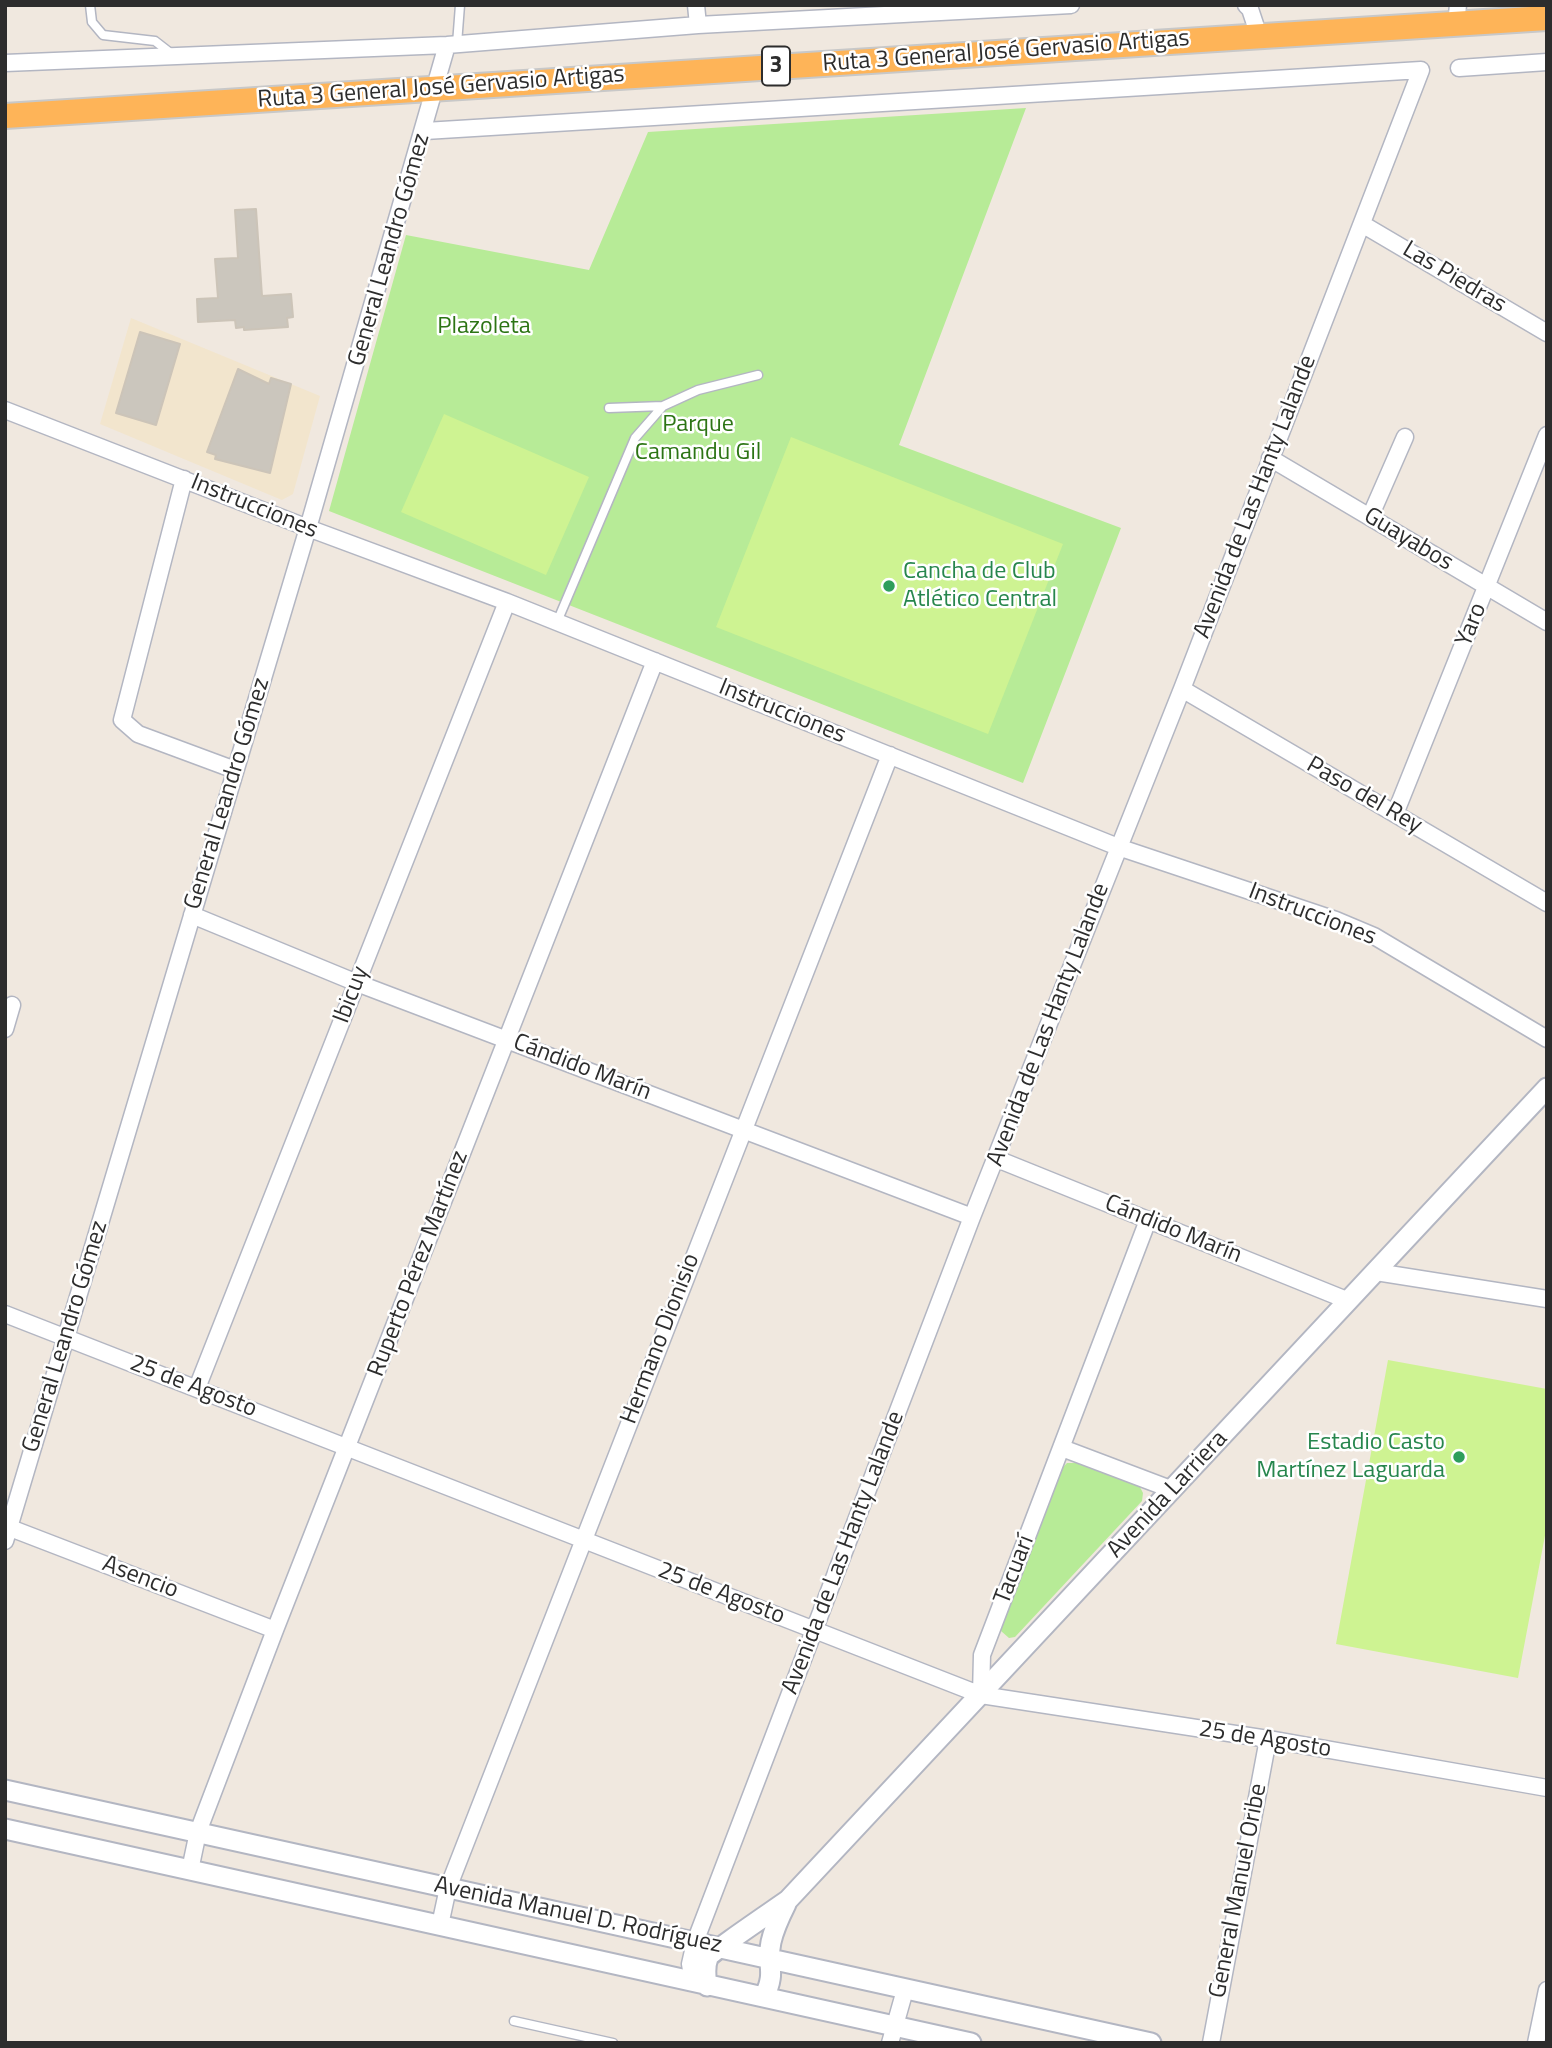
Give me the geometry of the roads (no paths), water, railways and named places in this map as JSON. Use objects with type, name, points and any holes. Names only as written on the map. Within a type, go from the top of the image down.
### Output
[{"type":"highway","name":"Ruta 3 General José Gervasio Artigas","points":[[5,116],[1259,36],[1457,15],[1547,19]]},
{"type":"street","points":[[696,5],[698,25]]},
{"type":"street","points":[[5,63],[452,45],[698,25],[1071,5]]},
{"type":"street","points":[[1246,5],[1251,9],[1259,36]]},
{"type":"street","name":"General Leandro Gómez","points":[[7,1531],[308,528],[436,90],[452,45]]},
{"type":"street","points":[[1459,68],[1547,62]]},
{"type":"street","name":"Ruta 3 General José Gervasio Artigas","points":[[425,131],[1420,70]]},
{"type":"street","name":"Avenida de Las Hanty Lalande","points":[[700,1984],[690,1964],[695,1942],[972,1217],[1182,689],[1420,70]]},
{"type":"street","name":"Las Piedras","points":[[1362,224],[1547,333]]},
{"type":"street","name":"Instrucciones","points":[[5,410],[507,602],[1118,847],[1336,920],[1374,936],[1547,1039]]},
{"type":"street","name":"Yaro","points":[[1395,814],[1547,435]]},
{"type":"street","points":[[1370,517],[1405,437]]},
{"type":"street","name":"Guayabos","points":[[1270,458],[1547,622]]},
{"type":"street","points":[[184,479],[122,720],[138,734],[235,770]]},
{"type":"street","name":"Ibicuy","points":[[198,1388],[507,602]]},
{"type":"street","name":"Ruperto Pérez Martínez","points":[[190,1870],[198,1832],[275,1630],[655,661]]},
{"type":"street","name":"Paso del Rey","points":[[1182,689],[1547,903]]},
{"type":"street","name":"Hermano Dionisio","points":[[440,1925],[448,1888],[890,755]]},
{"type":"street","name":"Cándido Marín","points":[[192,915],[357,983],[972,1217]]},
{"type":"street","points":[[5,1029],[12,1005]]},
{"type":"street","name":"Avenida Larriera","points":[[718,1947],[744,1933],[788,1900],[1547,1088]]},
{"type":"street","name":"Cándido Marín","points":[[997,1159],[1349,1301]]},
{"type":"street","name":"Tacuarí","points":[[981,1695],[982,1655],[1148,1220]]},
{"type":"street","points":[[1376,1272],[1547,1299]]},
{"type":"street","name":"25 de Agosto","points":[[5,1314],[981,1695],[1268,1739],[1547,1788]]},
{"type":"street","points":[[1062,1448],[1173,1490]]},
{"type":"street","name":"Asencio","points":[[7,1531],[275,1630]]},
{"type":"street","name":"General Manuel Oribe","points":[[1211,2043],[1268,1739]]},
{"type":"street","name":"Avenida Manuel D. Rodríguez","points":[[5,1790],[1151,2043]]},
{"type":"street","name":"Avenida Manuel D. Rodríguez","points":[[5,1829],[764,1997],[893,2035],[971,2043]]},
{"type":"street","name":"Avenida Larriera","points":[[764,1997],[773,1970],[769,1958],[776,1924],[788,1900]]},
{"type":"street","points":[[700,1984],[708,1957],[718,1947]]},
{"type":"street","points":[[893,2035],[905,1990]]},
{"type":"street","points":[[1536,2043],[1547,1990]]},
{"type":"lane","points":[[90,5],[92,22],[103,35],[155,41],[176,58]]},
{"type":"lane","points":[[452,45],[460,5]]},
{"type":"lane","points":[[609,408],[663,406],[698,390],[758,376]]},
{"type":"lane","points":[[557,622],[635,438],[663,406]]},
{"type":"lane","points":[[513,2021],[612,2043]]},
{"type":"place","name":"Cancha de Club Atlético Central","points":[[889,586]]},
{"type":"place","name":"Estadio Casto Martínez Laguarda","points":[[1459,1457]]},
{"type":"park label","name":"Plazoleta","points":[[484,327]]},
{"type":"park label","name":"Parque Camandu Gil","points":[[698,439]]}]
